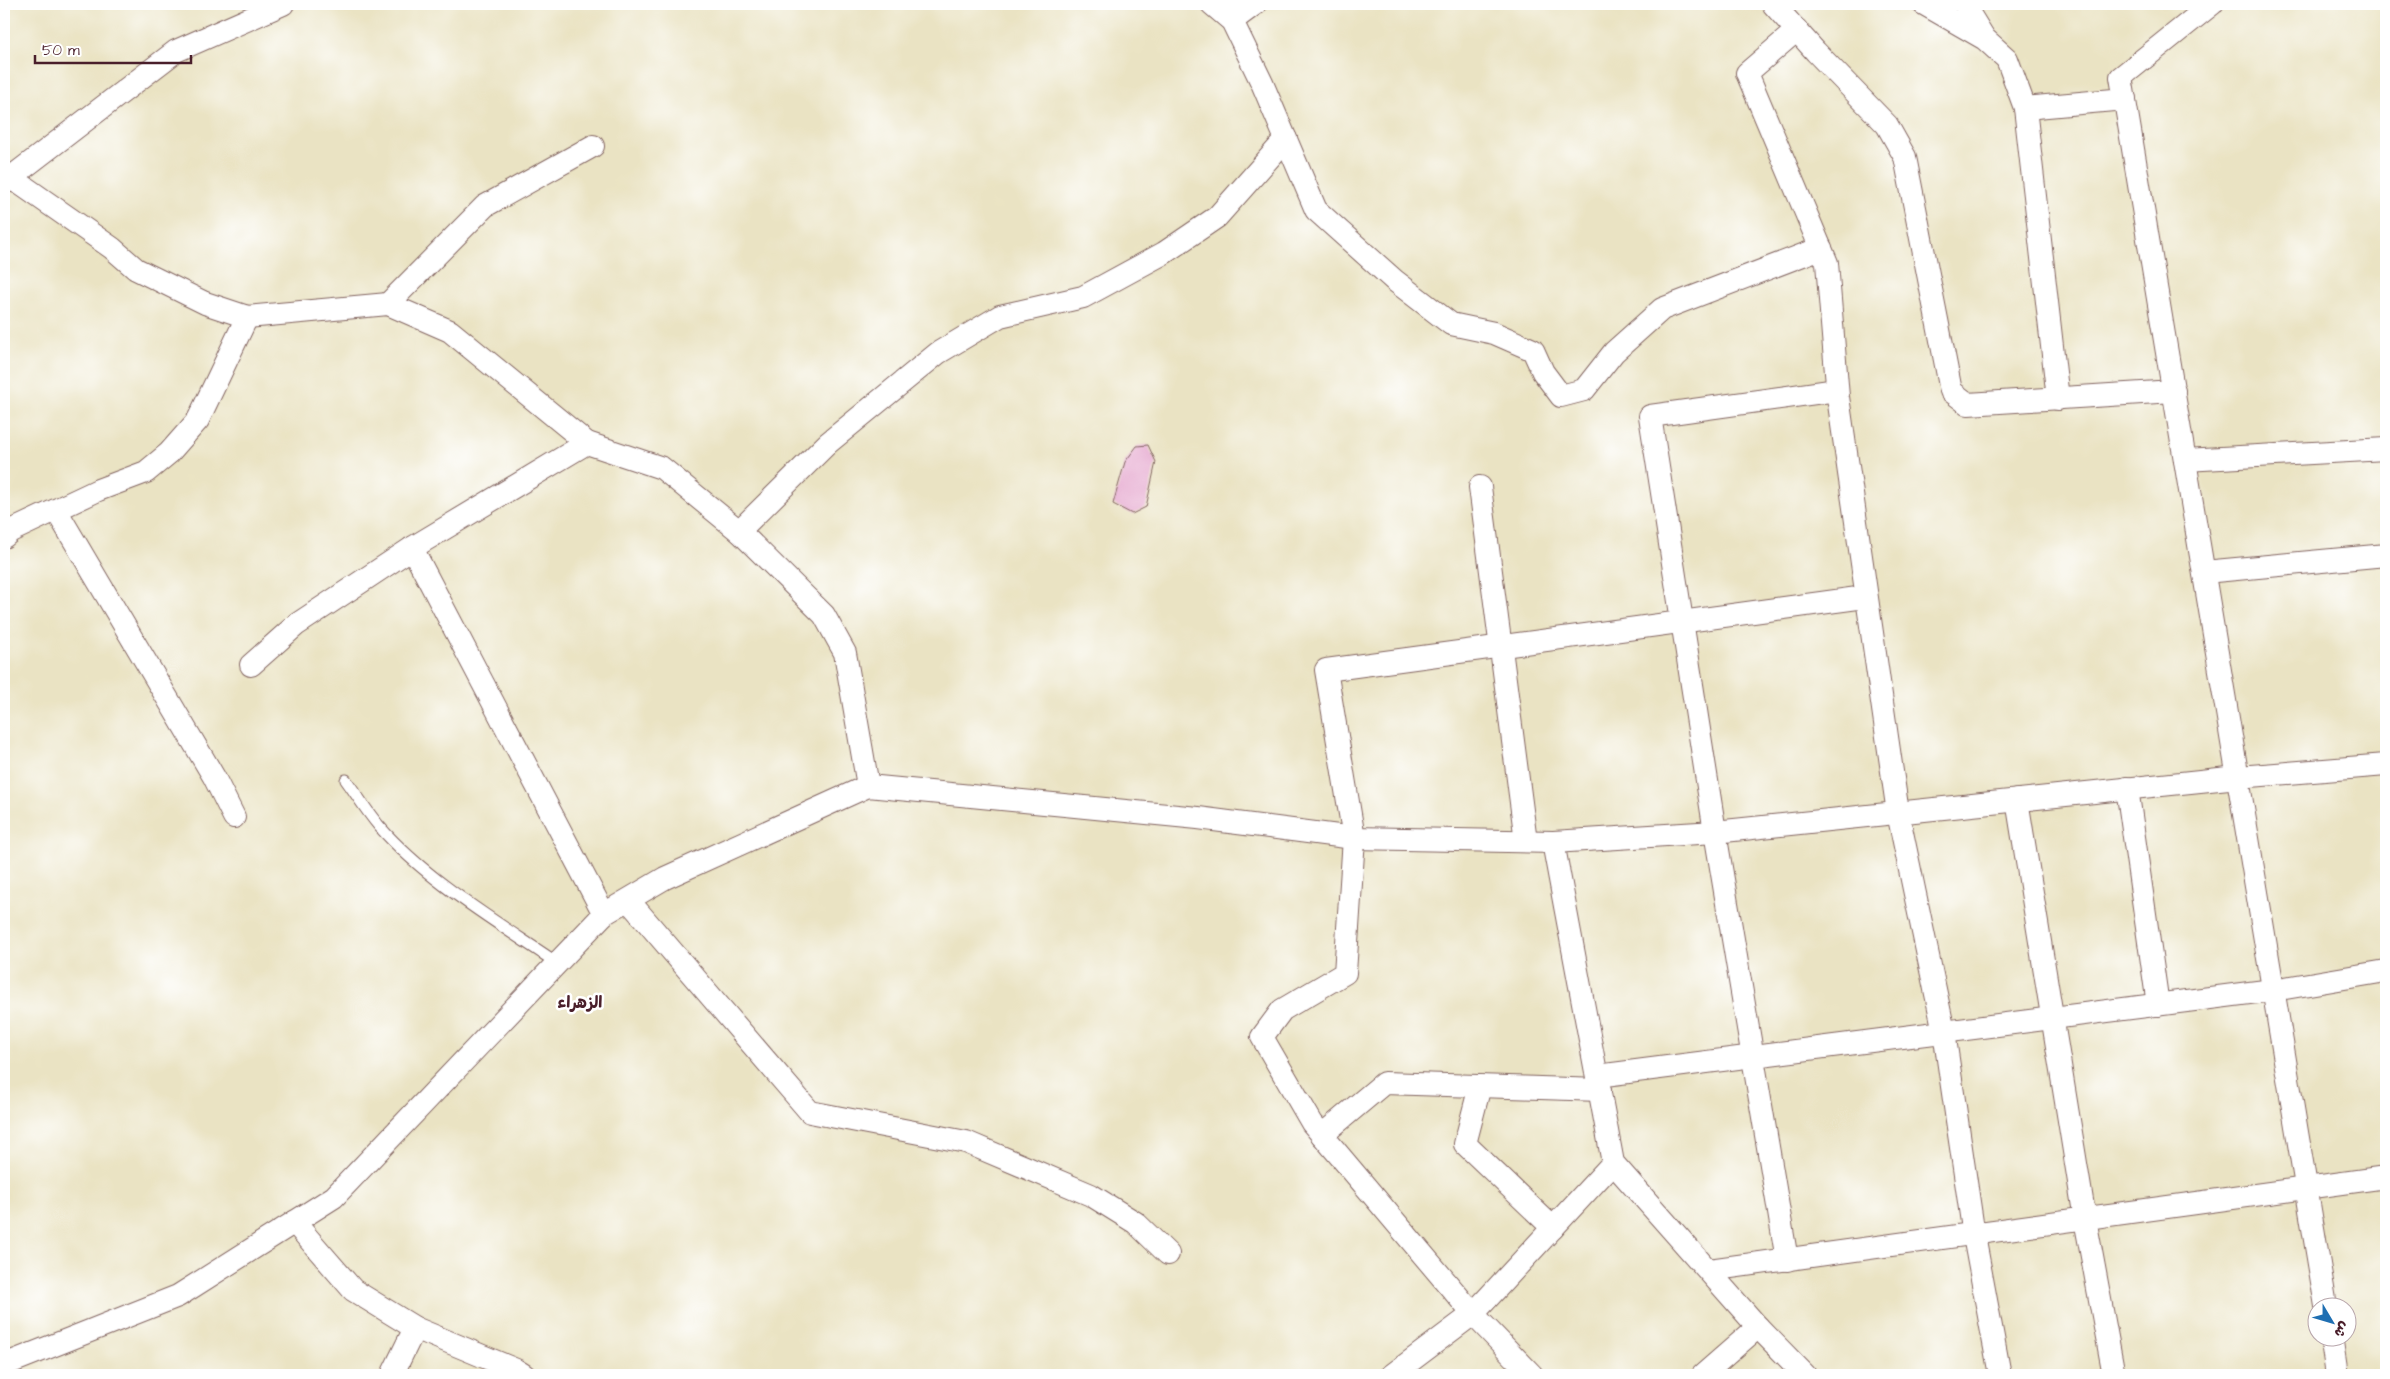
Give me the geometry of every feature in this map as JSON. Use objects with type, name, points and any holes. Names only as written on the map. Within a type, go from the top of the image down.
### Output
[{"type":"street","points":[[6,178],[176,51],[283,4]]},
{"type":"street","points":[[1212,4],[1232,21],[1316,210],[1394,280],[1451,324],[1494,333],[1533,350],[1543,372],[1561,396],[1584,390],[1614,352],[1662,309],[1821,248]]},
{"type":"street","points":[[1232,21],[1255,4]]},
{"type":"street","points":[[1774,4],[1887,124],[1905,157],[1951,391],[1968,404],[2174,391]]},
{"type":"street","points":[[1924,4],[1985,39],[2007,59],[2025,108],[2058,399]]},
{"type":"street","points":[[1968,4],[1967,10],[1985,39]]},
{"type":"street","points":[[2212,4],[2121,77],[2324,1296]]},
{"type":"street","points":[[1797,30],[1747,73],[1827,263],[1837,390],[1865,597],[1898,813],[1944,1032],[1974,1236],[2000,1375]]},
{"type":"street","points":[[2025,108],[2125,100]]},
{"type":"street","points":[[739,531],[828,443],[938,353],[1000,316],[1083,297],[1164,253],[1217,217],[1286,139]]},
{"type":"street","points":[[388,304],[485,206],[593,146]]},
{"type":"street","points":[[6,178],[19,183],[112,248],[136,268],[205,303],[247,316],[388,304],[450,331],[587,443],[662,468],[739,531],[824,614],[845,653],[868,786]]},
{"type":"street","points":[[4,537],[11,531],[98,490],[146,472],[169,453],[198,420],[247,316]]},
{"type":"street","points":[[1787,1260],[1715,832],[1650,416],[1837,390]]},
{"type":"street","points":[[251,665],[296,625],[412,548],[587,443]]},
{"type":"street","points":[[2185,460],[2386,449]]},
{"type":"street","points":[[1480,487],[1526,841]]},
{"type":"street","points":[[56,510],[214,777],[234,817]]},
{"type":"street","points":[[412,548],[604,914]]},
{"type":"street","points":[[2204,572],[2386,555]]},
{"type":"street","points":[[1532,1375],[1473,1314],[1312,1124],[1262,1037],[1282,1010],[1344,974],[1354,838],[1326,670],[1865,597]]},
{"type":"street","points":[[4,1365],[178,1296],[334,1197],[604,914],[666,878],[868,786],[1198,818],[1354,838],[1553,842],[1715,832],[2127,788],[2386,765]]},
{"type":"street","points":[[2127,788],[2158,1005]]},
{"type":"street","points":[[2017,800],[2085,1219],[2114,1375]]},
{"type":"street","points":[[1553,842],[1613,1163],[1758,1326],[1805,1375]]},
{"type":"street","points":[[629,901],[810,1112],[966,1142],[1090,1195],[1136,1223],[1168,1254]]},
{"type":"street","points":[[1322,1135],[1384,1083],[1480,1086],[1599,1083],[1753,1056],[2273,990],[2386,972]]},
{"type":"street","points":[[1480,1086],[1466,1144],[1553,1228]]},
{"type":"street","points":[[1392,1375],[1473,1314],[1613,1163]]},
{"type":"street","points":[[1709,1270],[1974,1236],[2386,1177]]},
{"type":"street","points":[[294,1222],[353,1290],[415,1328],[524,1375]]},
{"type":"street","points":[[1703,1375],[1758,1326]]},
{"type":"street","points":[[392,1375],[415,1328]]},
{"type":"street","points":[[2333,1346],[2337,1375]]},
{"type":"lane","points":[[346,780],[379,826],[404,851],[470,904],[557,963]]},
{"type":"building","points":[[1148,445],[1156,462],[1146,507],[1132,514],[1113,504],[1125,462],[1137,446]]},
{"type":"district","name":"الزهراء","points":[[580,1003]]}]
